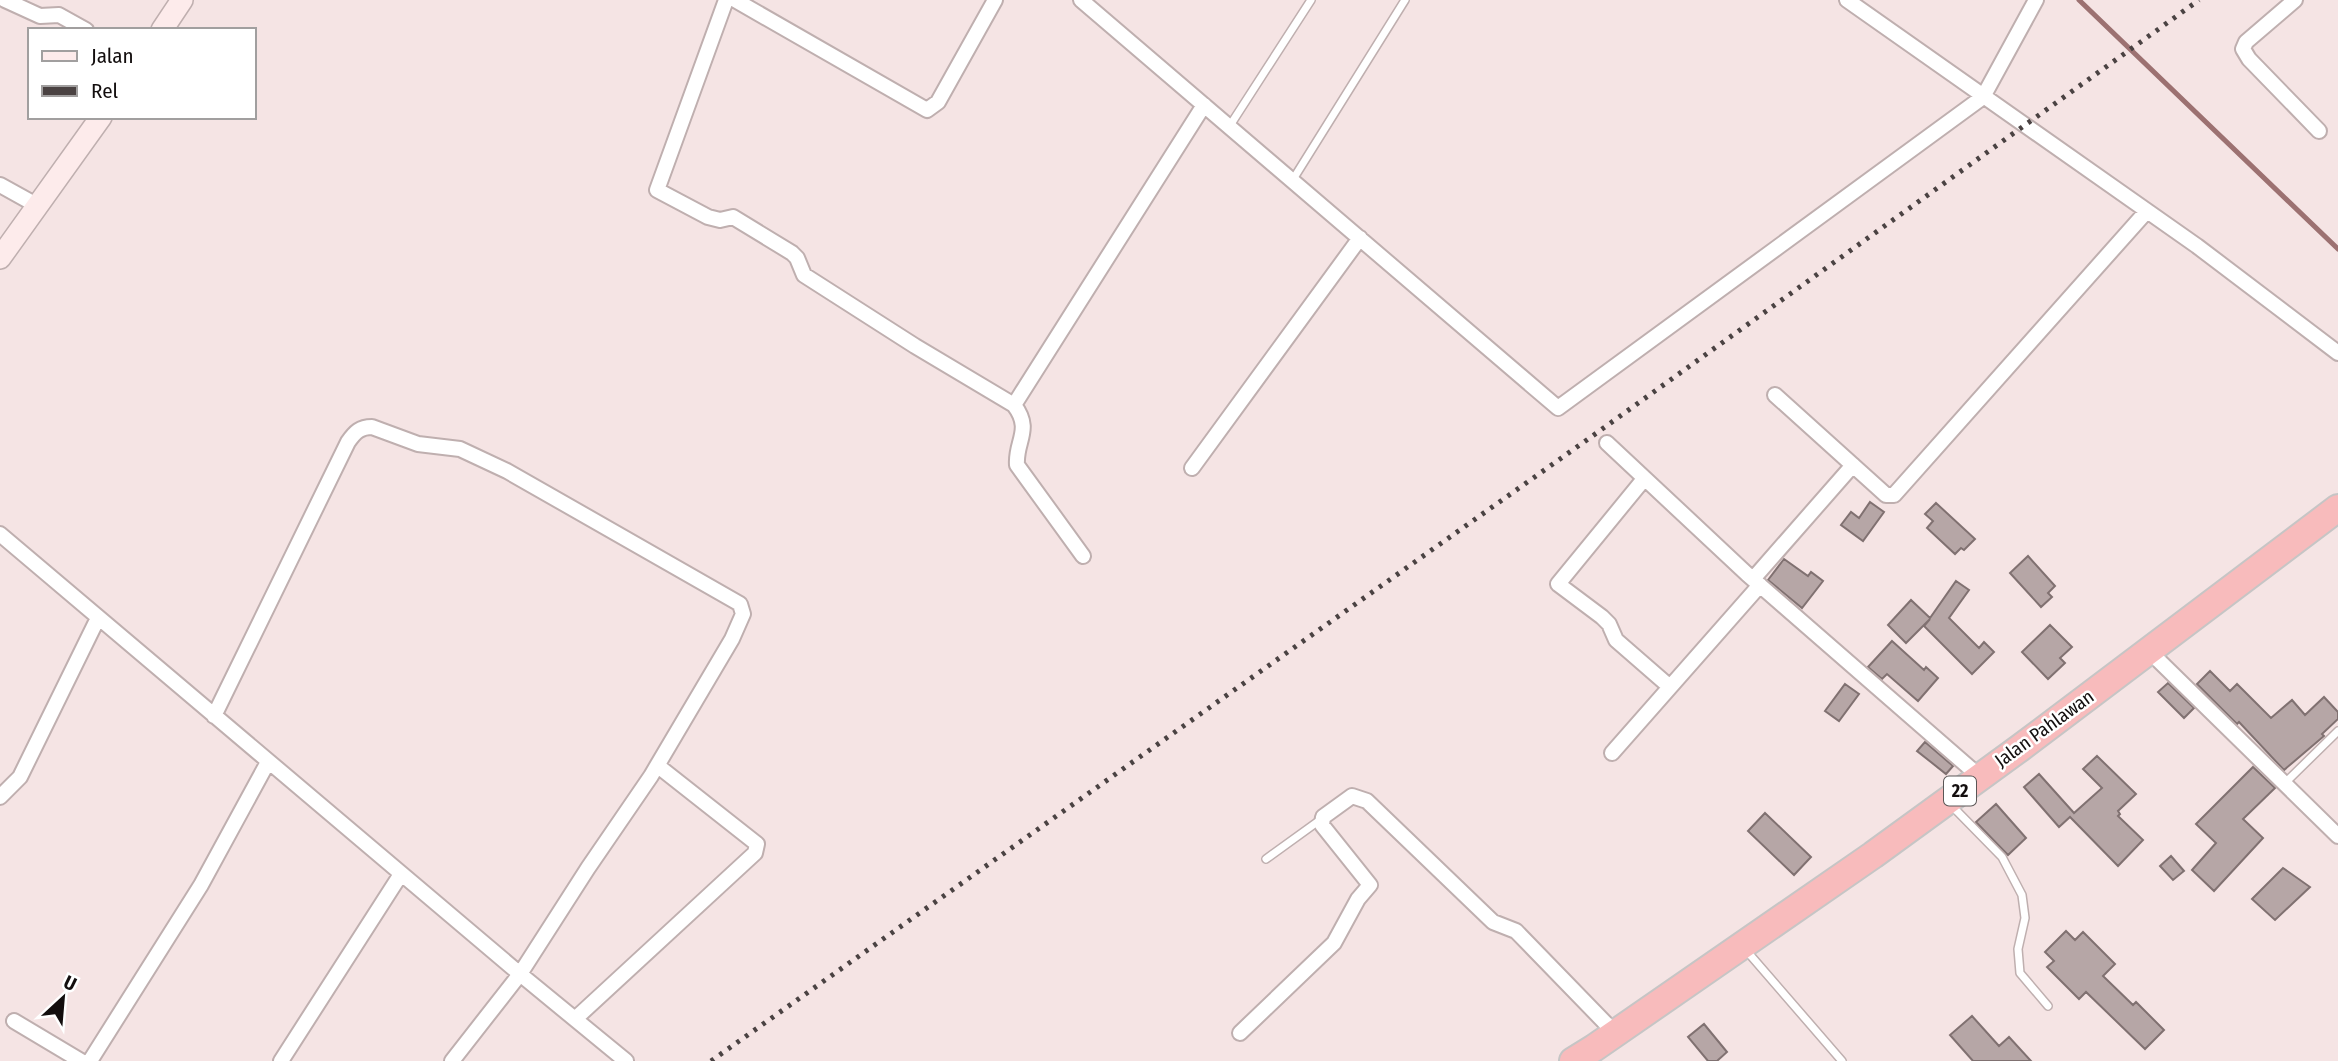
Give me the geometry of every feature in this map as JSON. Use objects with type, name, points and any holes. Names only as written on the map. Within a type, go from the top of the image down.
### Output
[{"type":"highway","name":"Jalan Pahlawan","points":[[1573,1061],[1743,946],[1947,800],[2338,508]]},
{"type":"street","points":[[5,0],[40,16],[59,15],[82,28]]},
{"type":"street","points":[[163,28],[182,0]]},
{"type":"street","points":[[726,0],[657,190],[708,217],[720,220],[733,217],[792,253],[804,275],[1014,405],[1023,420],[1017,465],[1083,556]]},
{"type":"street","points":[[735,0],[927,110],[938,102],[995,0]]},
{"type":"street","points":[[1081,0],[1558,408],[1983,97],[2036,0]]},
{"type":"street","points":[[1847,0],[2197,246],[2338,353]]},
{"type":"street","points":[[2295,0],[2246,41],[2243,49],[2249,59],[2319,131]]},
{"type":"street","points":[[1014,405],[1204,105]]},
{"type":"street","points":[[0,258],[100,119]]},
{"type":"street","points":[[0,185],[38,206]]},
{"type":"street","points":[[1775,395],[1886,495],[1894,495],[2146,212]]},
{"type":"street","points":[[1192,468],[1360,238]]},
{"type":"street","points":[[214,716],[348,442],[357,430],[372,427],[418,444],[460,449],[507,471],[740,604],[743,614],[732,639],[658,766],[520,974],[452,1061]]},
{"type":"street","points":[[1607,443],[1756,582],[1979,776]]},
{"type":"street","points":[[1612,753],[1670,687],[1853,465]]},
{"type":"street","points":[[1644,479],[1558,584],[1602,617],[1609,624],[1616,640],[1670,687]]},
{"type":"street","points":[[0,534],[626,1061]]},
{"type":"street","points":[[0,797],[20,777],[98,618]]},
{"type":"street","points":[[2149,651],[2338,836]]},
{"type":"street","points":[[90,1061],[201,885],[268,762]]},
{"type":"street","points":[[575,1018],[755,853],[757,848],[757,844],[658,766]]},
{"type":"street","points":[[1240,1033],[1334,943],[1370,885],[1367,878],[1327,833],[1321,820],[1352,796],[1367,801],[1493,922],[1516,931],[1616,1034]]},
{"type":"street","points":[[281,1061],[401,874]]},
{"type":"street","points":[[14,1021],[81,1061]]},
{"type":"lane","points":[[1229,127],[1311,0]]},
{"type":"lane","points":[[1292,181],[1405,0]]},
{"type":"lane","points":[[2284,783],[2338,731]]},
{"type":"lane","points":[[1947,800],[2002,857],[2022,895],[2025,918],[2018,949],[2020,973],[2048,1006]]},
{"type":"lane","points":[[1266,859],[1321,820]]},
{"type":"lane","points":[[1743,946],[1842,1061]]},
{"type":"building","points":[[1870,502],[1884,512],[1863,541],[1841,525],[1851,512],[1859,518]]},
{"type":"building","points":[[1936,503],[1975,539],[1964,550],[1961,548],[1955,554],[1927,528],[1933,521],[1925,514]]},
{"type":"building","points":[[2028,556],[2055,586],[2048,593],[2052,597],[2041,607],[2010,573]]},
{"type":"building","points":[[1784,559],[1808,576],[1811,572],[1823,581],[1802,608],[1768,580]]},
{"type":"building","points":[[1956,581],[1969,590],[1949,618],[1979,648],[1984,642],[1994,652],[1972,674],[1924,626],[1930,619],[1906,643],[1888,625],[1911,600],[1930,618]]},
{"type":"building","points":[[2050,625],[2072,647],[2060,658],[2065,663],[2048,679],[2022,652]]},
{"type":"building","points":[[1892,641],[1924,670],[1926,667],[1938,678],[1918,701],[1887,674],[1882,679],[1868,667]]},
{"type":"building","points":[[2210,671],[2230,691],[2237,684],[2271,718],[2292,700],[2305,715],[2324,697],[2338,712],[2338,719],[2322,734],[2324,736],[2284,770],[2239,722],[2237,724],[2197,684]]},
{"type":"building","points":[[2168,683],[2194,708],[2184,718],[2158,692]]},
{"type":"building","points":[[1845,684],[1859,694],[1839,721],[1825,711]]},
{"type":"building","points":[[1925,742],[1953,766],[1946,774],[1917,751]]},
{"type":"building","points":[[2097,756],[2136,794],[2118,811],[2118,816],[2143,840],[2118,866],[2070,817],[2059,827],[2024,787],[2039,774],[2074,813],[2102,788],[2083,769]]},
{"type":"building","points":[[2253,767],[2275,788],[2243,819],[2263,838],[2214,891],[2192,870],[2216,843],[2196,824]]},
{"type":"building","points":[[1996,804],[2026,838],[2008,855],[1976,822]]},
{"type":"building","points":[[1765,813],[1811,857],[1794,875],[1748,831]]},
{"type":"building","points":[[2171,856],[2184,871],[2173,880],[2160,866]]},
{"type":"building","points":[[2283,868],[2310,887],[2275,920],[2252,899]]},
{"type":"building","points":[[2066,931],[2075,940],[2083,932],[2115,964],[2103,976],[2133,1005],[2136,1002],[2164,1030],[2145,1049],[2086,992],[2079,999],[2047,967],[2054,961],[2045,952]]},
{"type":"building","points":[[1972,1016],[1999,1046],[2009,1037],[2031,1061],[1973,1061],[1950,1035]]},
{"type":"building","points":[[1704,1024],[1727,1052],[1717,1061],[1708,1061],[1688,1037]]},
{"type":"waterway","points":[[2079,0],[2338,249]]},
{"type":"railway","points":[[711,1061],[1591,437],[2199,0]]}]
